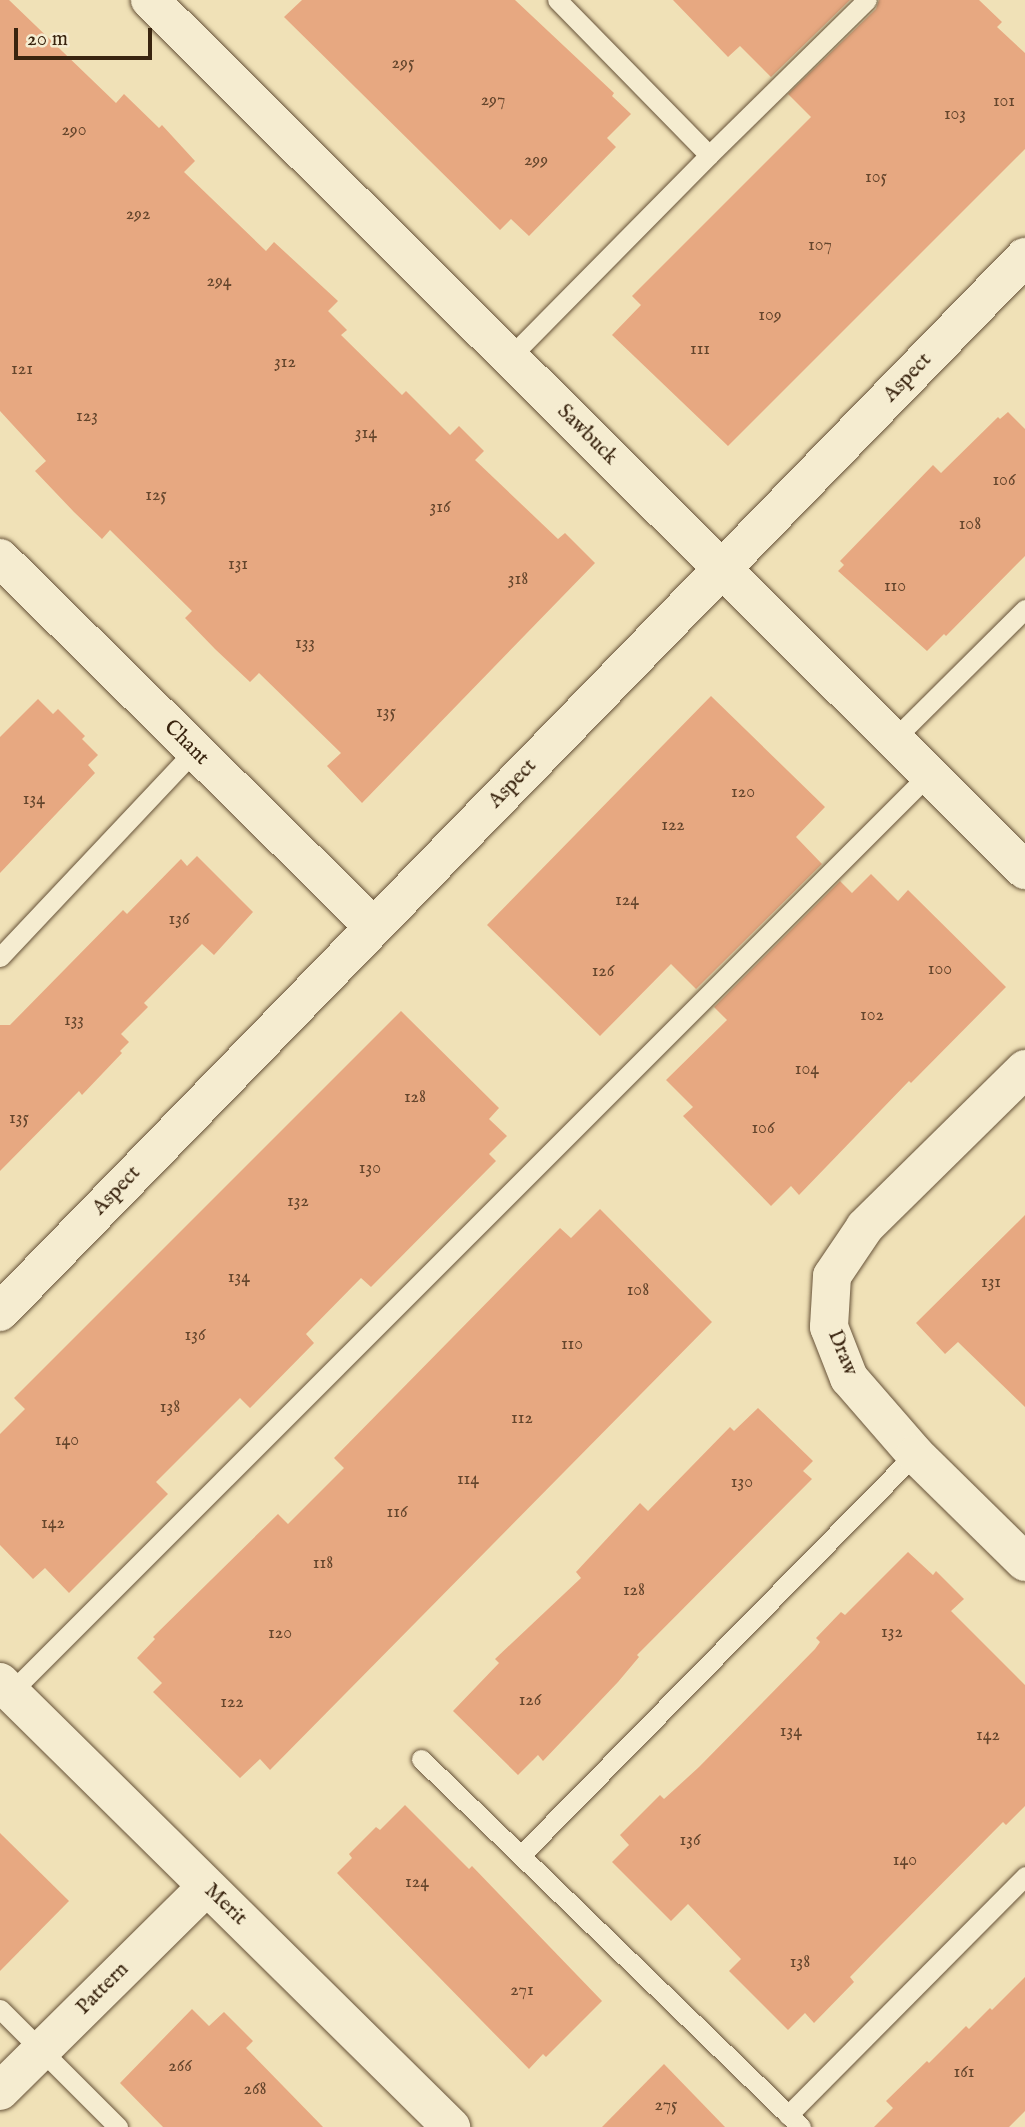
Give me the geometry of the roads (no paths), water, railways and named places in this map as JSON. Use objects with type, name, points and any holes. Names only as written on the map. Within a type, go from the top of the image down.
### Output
[{"type":"street","name":"Sawbuck","points":[[150,0],[1025,870]]},
{"type":"street","name":"Aspect","points":[[0,1312],[1025,257]]},
{"type":"street","name":"Chant","points":[[0,558],[374,927]]},
{"type":"street","name":"Draw","points":[[1025,1069],[865,1227],[832,1276],[829,1327],[849,1377],[915,1454],[1025,1562]]},
{"type":"street","name":"Merit","points":[[5,1688],[451,2127]]},
{"type":"street","name":"Pattern","points":[[0,2091],[206,1886]]},
{"type":"lane","points":[[557,0],[709,155]]},
{"type":"lane","points":[[509,358],[709,155],[867,0]]},
{"type":"lane","points":[[893,740],[1025,609]]},
{"type":"lane","points":[[0,957],[194,751]]},
{"type":"lane","points":[[5,1688],[928,775]]},
{"type":"lane","points":[[521,1855],[915,1454]]},
{"type":"lane","points":[[421,1759],[795,2121],[1025,1876]]},
{"type":"lane","points":[[0,2009],[118,2127]]}]
